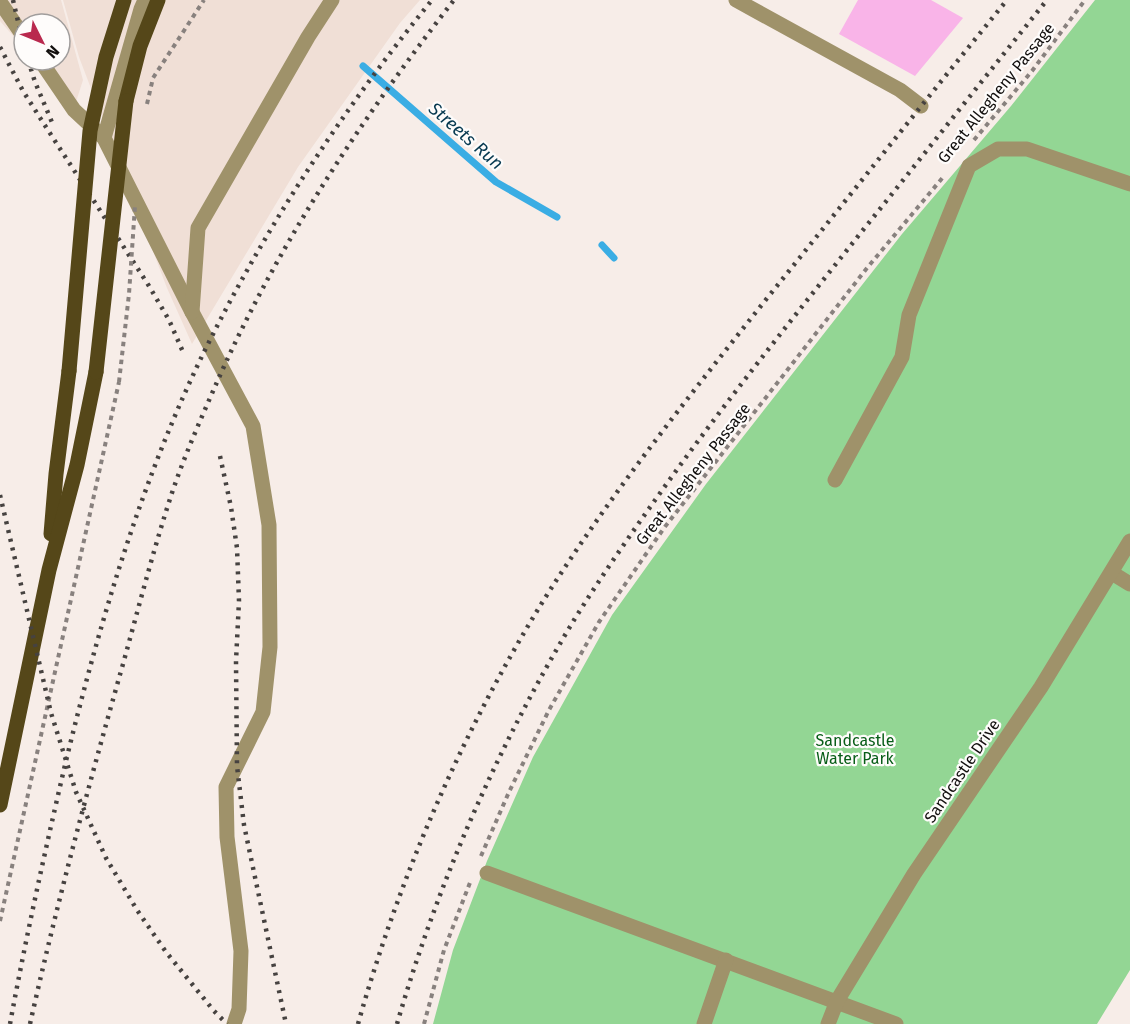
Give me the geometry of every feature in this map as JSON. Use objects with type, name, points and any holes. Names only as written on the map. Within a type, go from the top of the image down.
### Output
[{"type":"main road","points":[[49,570],[56,474],[69,371],[90,131],[106,57],[124,0]]},
{"type":"main road","points":[[0,805],[49,570],[78,465],[96,372],[126,100],[140,46],[158,0]]},
{"type":"street","points":[[104,138],[145,0]]},
{"type":"street","points":[[192,312],[198,228],[308,37],[332,0]]},
{"type":"street","points":[[736,0],[900,90],[921,106]]},
{"type":"street","points":[[0,2],[12,20]]},
{"type":"street","points":[[48,72],[74,110],[104,138],[253,426],[269,525],[270,647],[263,712],[226,787],[227,837],[241,951],[239,1009],[234,1024]]},
{"type":"street","points":[[835,480],[902,357],[909,315],[969,166],[998,149],[1027,149],[1130,184]]},
{"type":"street","name":"Sandcastle Drive","points":[[828,1024],[837,1001],[914,874],[1041,687],[1130,541]]},
{"type":"street","points":[[1112,573],[1130,584]]},
{"type":"street","points":[[481,868],[896,1024]]},
{"type":"street","points":[[704,1024],[726,960]]},
{"type":"path","points":[[145,114],[153,78],[204,0]]},
{"type":"path","name":"Great Allegheny Passage","points":[[970,144],[1032,71],[1086,0]]},
{"type":"path","name":"Great Allegheny Passage","points":[[424,1024],[444,950],[481,868],[509,792],[549,710],[599,622],[664,528],[867,268],[948,171]]},
{"type":"path","points":[[0,921],[118,382],[129,294],[136,200]]},
{"type":"shaded area","points":[[0,0],[61,0],[64,12],[12,12],[12,34],[0,21]]},
{"type":"shaded area","points":[[63,0],[420,0],[400,23],[298,167],[192,344],[167,288],[79,57],[72,32],[72,12],[66,12]]},
{"type":"shaded area","points":[[72,40],[83,80],[75,105],[46,72],[72,72]]},
{"type":"green space","name":"Sandcastle Water Park","points":[[1095,0],[1130,0],[1130,970],[1097,1024],[433,1024],[453,950],[487,861],[533,757],[612,615],[706,484],[902,234],[1011,106]]},
{"type":"building","points":[[858,0],[931,0],[963,18],[915,76],[839,34]]},
{"type":"waterway","name":"Streets Run","points":[[363,66],[496,182],[557,217]]},
{"type":"waterway","name":"Streets Run","points":[[602,245],[614,258]]},
{"type":"railway","points":[[13,0],[16,12]]},
{"type":"railway","points":[[10,1024],[43,862],[92,660],[123,556],[180,403],[227,307],[279,215],[367,84],[432,0]]},
{"type":"railway","points":[[30,1024],[74,844],[145,583],[169,502],[192,441],[241,331],[295,232],[355,136],[454,0]]},
{"type":"railway","points":[[358,1024],[393,913],[436,805],[487,699],[545,598],[624,482],[681,407],[1007,0]]},
{"type":"railway","points":[[397,1024],[431,919],[472,816],[520,716],[583,605],[653,503],[728,401],[1047,0]]},
{"type":"railway","points":[[0,47],[23,91],[149,286],[169,320],[183,352]]},
{"type":"railway","points":[[32,72],[54,127]]},
{"type":"railway","points":[[220,456],[237,548],[239,601],[236,661],[237,766],[244,825],[286,1024]]},
{"type":"railway","points":[[0,495],[51,713],[76,792],[106,858],[137,910],[166,952],[227,1024]]}]
